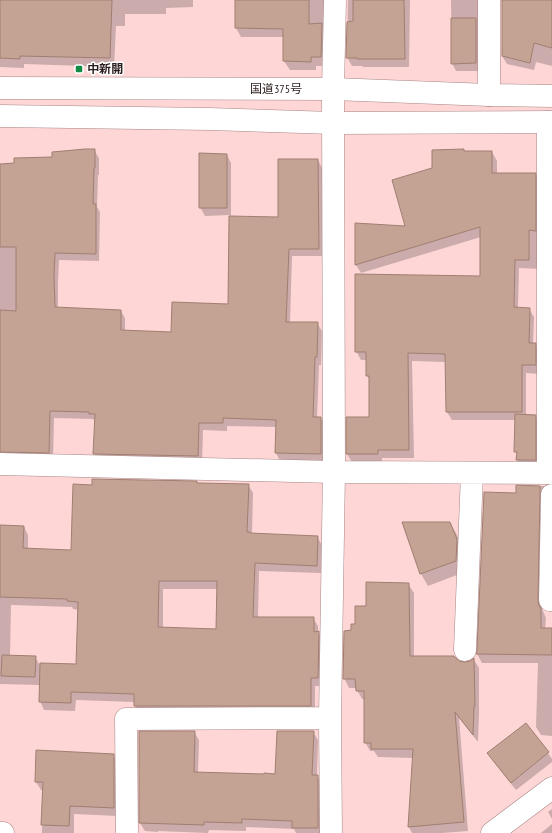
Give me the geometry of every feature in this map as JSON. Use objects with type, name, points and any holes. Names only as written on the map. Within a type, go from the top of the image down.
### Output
[{"type":"main road","points":[[331,833],[330,718],[334,472],[333,89],[335,0]]},
{"type":"main road","points":[[489,0],[489,95]]},
{"type":"main road","name":"国道375号","points":[[0,88],[333,89],[552,96]]},
{"type":"main road","points":[[0,116],[333,122],[550,122],[550,473],[334,472],[0,464]]},
{"type":"main road","points":[[465,650],[472,473]]},
{"type":"main road","points":[[552,495],[550,600],[552,600]]},
{"type":"main road","points":[[127,833],[126,719],[330,718]]},
{"type":"main road","points":[[492,833],[552,788]]},
{"type":"building","points":[[0,0],[112,0],[110,58],[20,56],[20,59],[0,58]]},
{"type":"building","points":[[235,0],[309,0],[309,24],[322,23],[321,57],[311,57],[311,62],[283,61],[283,29],[235,28]]},
{"type":"building","points":[[353,0],[404,0],[405,59],[346,58],[347,22],[353,21]]},
{"type":"building","points":[[502,0],[552,0],[552,48],[534,43],[530,63],[502,56]]},
{"type":"building","points":[[451,18],[476,18],[476,63],[451,64]]},
{"type":"building","points":[[95,149],[93,204],[96,204],[96,254],[55,253],[55,307],[121,310],[121,330],[171,332],[172,302],[228,304],[229,216],[278,217],[278,159],[318,159],[319,249],[289,249],[286,322],[318,322],[313,417],[321,417],[321,454],[275,453],[276,420],[223,418],[223,423],[199,423],[198,456],[93,454],[95,414],[89,414],[89,412],[50,411],[49,453],[0,452],[0,310],[16,311],[16,247],[0,247],[0,164],[14,163],[14,158],[52,157],[52,152]]},
{"type":"building","points":[[464,149],[464,151],[492,151],[492,173],[536,173],[536,231],[529,230],[529,260],[515,260],[514,307],[530,308],[529,343],[536,343],[536,365],[522,365],[522,412],[446,412],[445,354],[408,353],[409,450],[378,450],[378,454],[346,454],[346,417],[369,417],[369,376],[366,376],[366,352],[355,352],[355,274],[480,276],[480,227],[355,265],[355,223],[405,226],[392,180],[432,168],[432,150]]},
{"type":"building","points":[[199,153],[227,154],[227,208],[199,208]]},
{"type":"building","points":[[515,414],[536,415],[536,460],[516,460],[517,452],[514,452]]},
{"type":"building","points":[[92,479],[197,481],[197,483],[249,484],[247,532],[318,536],[317,566],[255,563],[253,617],[314,617],[314,632],[319,631],[318,678],[311,678],[311,706],[134,706],[134,694],[71,692],[71,703],[39,702],[40,663],[76,664],[78,602],[67,601],[67,599],[0,597],[0,525],[24,526],[23,548],[71,550],[73,484],[92,485]],"holes":[[[159,581],[217,581],[216,629],[158,627]]]},
{"type":"building","points":[[516,485],[540,486],[538,600],[541,608],[541,628],[552,628],[552,655],[476,654],[484,492],[516,493]]},
{"type":"building","points":[[402,522],[450,522],[457,539],[456,561],[420,574]]},
{"type":"building","points":[[366,582],[409,583],[410,656],[454,656],[459,661],[465,662],[474,658],[475,706],[473,735],[455,712],[464,822],[408,827],[413,749],[371,749],[371,743],[364,743],[364,691],[356,691],[355,679],[343,679],[344,631],[351,630],[351,624],[355,624],[355,606],[366,606]]},
{"type":"building","points":[[2,655],[36,656],[35,677],[1,676]]},
{"type":"building","points":[[526,723],[549,752],[511,783],[487,753]]},
{"type":"building","points":[[139,731],[195,731],[194,772],[275,774],[277,731],[314,731],[312,775],[318,775],[318,828],[292,828],[292,821],[242,819],[242,823],[204,822],[204,825],[139,823]]},
{"type":"building","points":[[36,750],[114,754],[114,808],[70,806],[69,826],[41,825],[43,782],[35,782]]},
{"type":"place","name":"中新開","points":[[79,69]]}]
